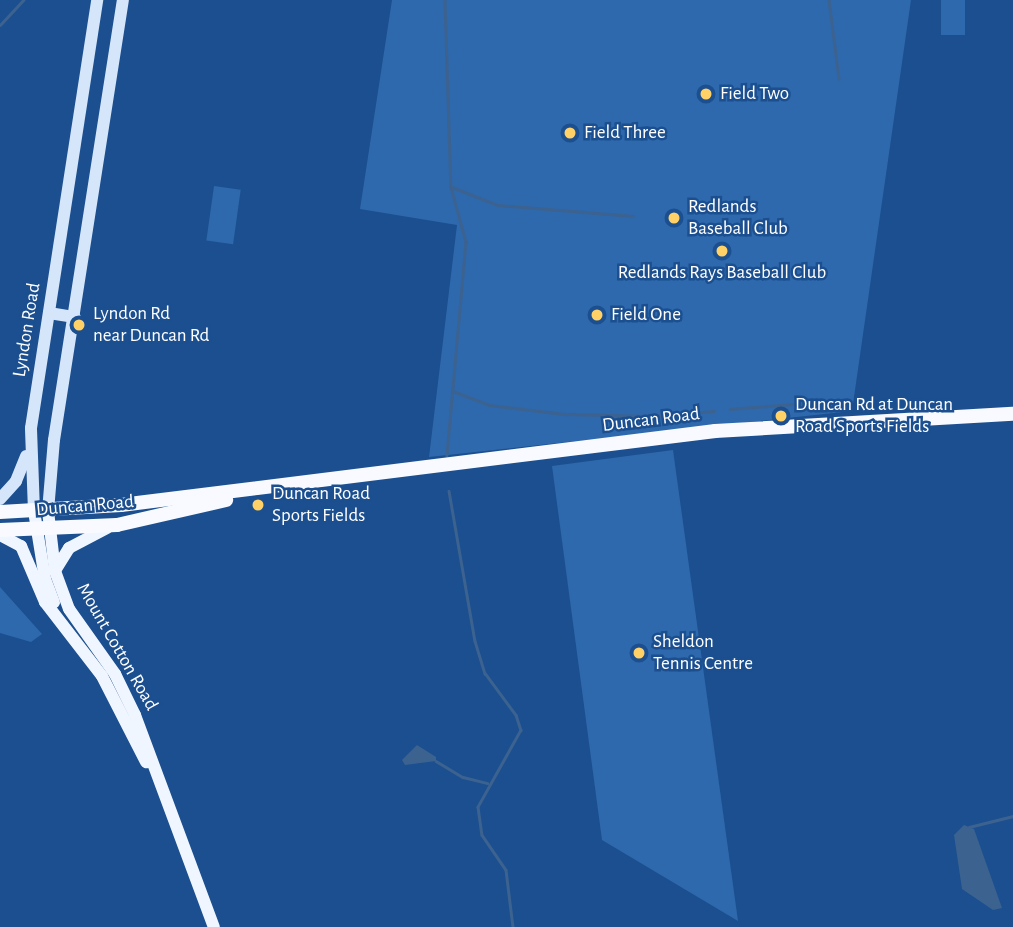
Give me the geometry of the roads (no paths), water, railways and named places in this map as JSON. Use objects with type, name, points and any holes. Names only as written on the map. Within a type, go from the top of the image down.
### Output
[{"type":"highway","name":"Duncan Road","points":[[41,511],[296,485],[715,431],[1013,414]]},
{"type":"highway","name":"Duncan Road","points":[[0,532],[117,525],[296,485]]},
{"type":"highway","points":[[0,512],[41,511]]},
{"type":"main road","name":"Lyndon Road","points":[[41,511],[31,428],[97,0]]},
{"type":"main road","points":[[41,511],[75,317],[123,0]]},
{"type":"main road","points":[[49,313],[75,317]]},
{"type":"main road","points":[[0,499],[21,472],[31,428]]},
{"type":"main road","name":"Mount Cotton Road","points":[[41,511],[43,530],[69,609],[124,691],[214,927]]},
{"type":"main road","points":[[55,571],[58,559],[69,548],[117,525]]},
{"type":"main road","points":[[43,530],[53,599],[113,683],[148,765]]},
{"type":"main road","name":"Mount Cotton Road","points":[[0,532],[21,546],[45,602],[106,682],[167,805]]},
{"type":"waterway","points":[[0,25],[23,0]]},
{"type":"waterway","points":[[445,0],[451,187],[466,242],[447,455]]},
{"type":"waterway","points":[[829,0],[839,78]]},
{"type":"waterway","points":[[452,187],[498,205],[633,216]]},
{"type":"waterway","points":[[453,391],[489,405],[563,414],[653,416],[714,411]]},
{"type":"waterway","points":[[730,409],[807,403]]},
{"type":"waterway","points":[[449,491],[475,641],[485,673],[516,715],[521,730],[478,807],[482,835],[506,870],[513,927]]},
{"type":"waterway","points":[[436,761],[463,777],[487,783]]},
{"type":"waterway","points":[[969,827],[1013,816]]},
{"type":"place","name":"Field Two","points":[[706,94]]},
{"type":"place","name":"Field Three","points":[[570,133]]},
{"type":"place","name":"Redlands Baseball Club","points":[[674,218]]},
{"type":"place","name":"Redlands Rays Baseball Club","points":[[722,251]]},
{"type":"place","name":"Field One","points":[[597,315]]},
{"type":"place","name":"Lyndon Rd near Duncan Rd","points":[[79,325]]},
{"type":"place","name":"Duncan Rd at Duncan Road Sports Fields","points":[[781,416]]},
{"type":"place","name":"Duncan Road Sports Fields","points":[[258,505]]},
{"type":"place","name":"Sheldon Tennis Centre","points":[[639,653]]}]
